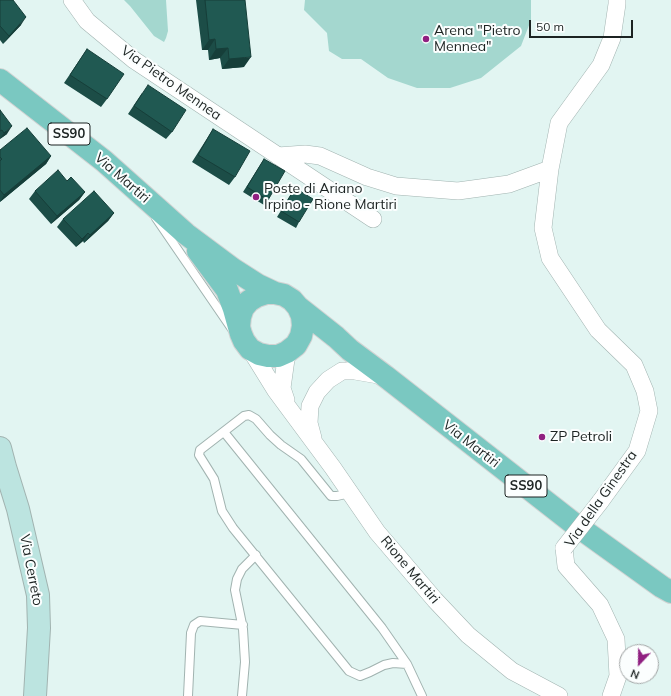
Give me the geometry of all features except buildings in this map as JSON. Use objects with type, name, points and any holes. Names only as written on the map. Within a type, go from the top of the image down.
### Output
[{"type":"main road","name":"Via Martiri","points":[[0,80],[104,161],[186,234],[233,269],[258,285],[275,293],[284,295],[292,300],[298,307],[350,350],[573,523],[671,592]]},
{"type":"main road","name":"Via Martiri","points":[[186,234],[204,261],[227,290],[245,339],[259,354],[278,356],[306,341],[321,340],[350,350]]},
{"type":"main road","points":[[245,339],[240,317],[243,308],[249,301],[257,296],[266,293],[275,293]]},
{"type":"main road","points":[[292,348],[301,336],[303,326],[302,316],[298,307]]},
{"type":"street","name":"Via Pietro Mennea","points":[[72,0],[87,21],[134,60],[373,219]]},
{"type":"street","name":"Via della Ginestra","points":[[611,696],[618,676],[616,639],[600,605],[566,566],[564,548],[637,451],[649,411],[645,391],[634,364],[598,330],[550,258],[543,228],[550,169],[559,123],[601,65],[612,38],[618,4],[617,0]]},
{"type":"street","points":[[278,156],[305,154],[320,156],[367,177],[396,186],[458,191],[509,184],[550,169]]},
{"type":"street","name":"Rione Martiri","points":[[245,339],[276,391],[333,468],[377,532],[435,600],[468,635],[512,672],[559,696]]},
{"type":"street","name":"Rione Martiri","points":[[292,348],[283,373],[282,388],[292,413]]},
{"type":"street","points":[[314,442],[309,423],[310,406],[317,392],[328,380],[342,371],[355,371],[385,376]]},
{"type":"street","name":"Via Cerreto","points":[[0,448],[18,509],[38,595],[39,628],[36,696]]},
{"type":"lane","points":[[136,190],[230,327],[245,339]]},
{"type":"lane","points":[[350,493],[332,496],[301,459],[281,445],[256,419],[249,415],[244,416],[200,450],[199,455],[214,480],[222,510],[233,528],[349,671],[360,676],[384,665],[393,663],[407,664]]},
{"type":"lane","points":[[224,432],[382,628],[407,664],[422,696]]},
{"type":"lane","points":[[242,696],[245,662],[243,625],[235,590],[237,579],[242,569],[256,555]]},
{"type":"lane","points":[[188,696],[191,633],[194,625],[200,622],[243,625]]},
{"type":"green space","points":[[124,0],[166,0],[168,31],[164,42],[154,36]]},
{"type":"green space","name":"Arena \"Pietro Mennea\"","points":[[305,0],[531,0],[531,20],[521,46],[481,78],[450,88],[417,88],[388,78],[361,59],[342,59],[329,51],[327,33],[304,10]]},
{"type":"place","name":"Arena \"Pietro Mennea\"","points":[[426,39]]},
{"type":"place","name":"Poste di Ariano Irpino - Rione Martiri","points":[[256,197]]},
{"type":"place","name":"ZP Petroli","points":[[542,437]]}]
